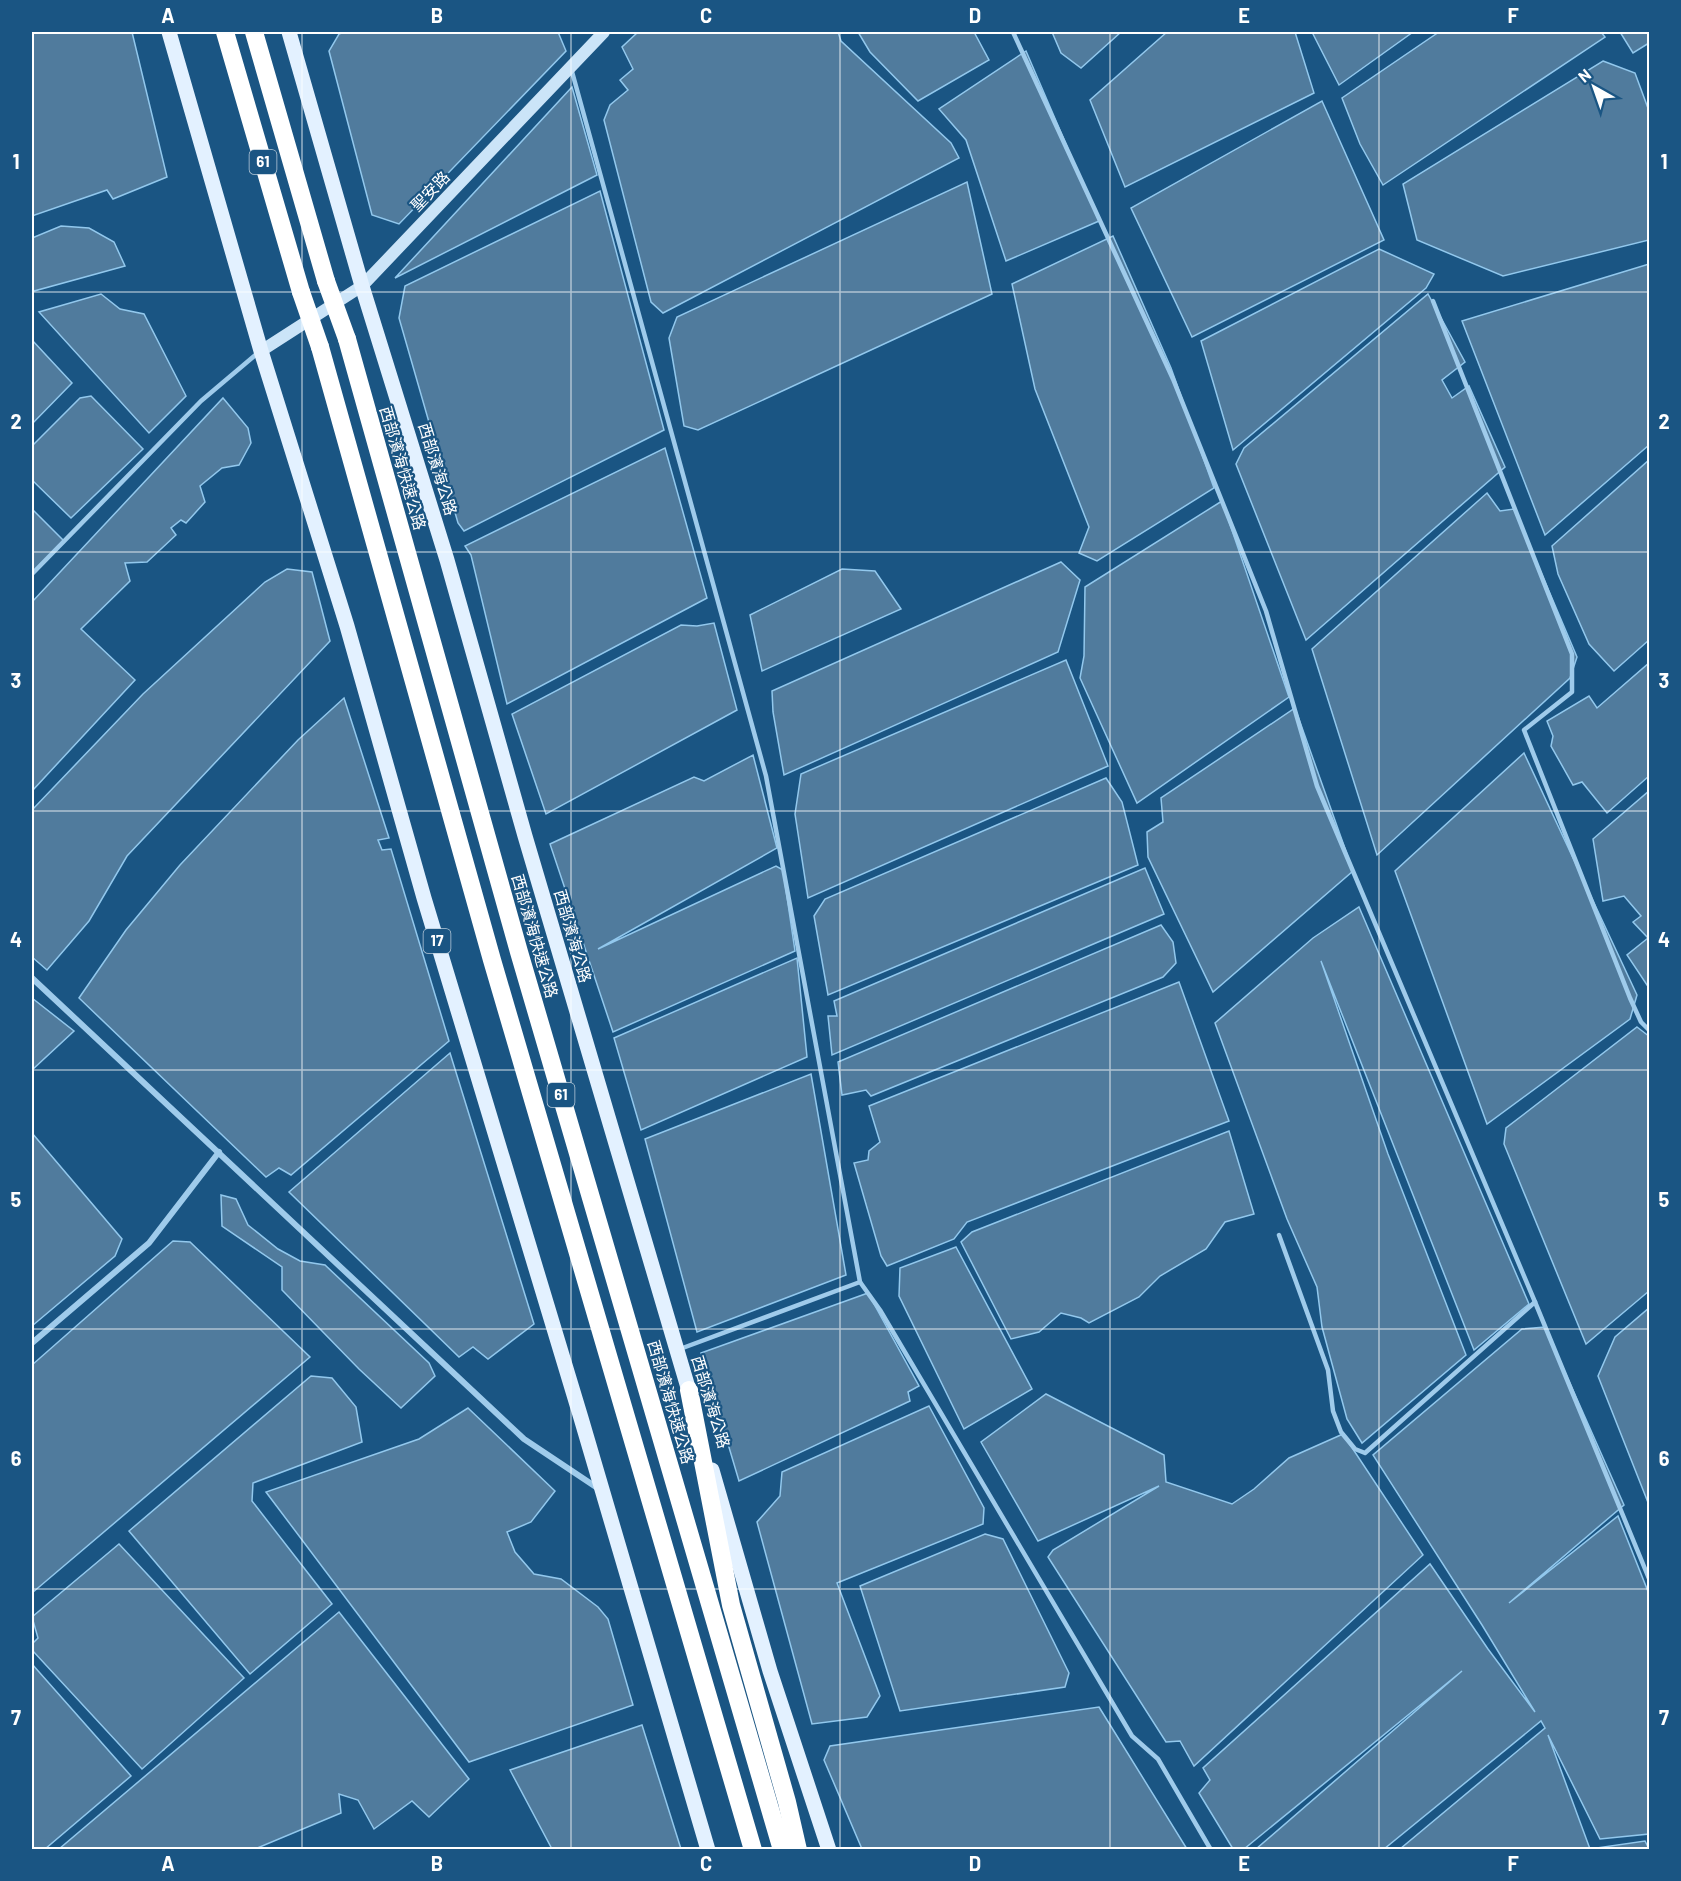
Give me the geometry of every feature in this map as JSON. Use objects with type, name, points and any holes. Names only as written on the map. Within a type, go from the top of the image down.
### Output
[{"type":"highway","name":"61","points":[[225,32],[301,292],[320,347],[492,960],[753,1850]]},
{"type":"highway","name":"西部濱海快速公路","points":[[254,32],[326,280],[346,339],[519,952],[782,1850]]},
{"type":"highway","points":[[689,1390],[731,1605],[787,1802],[798,1850]]},
{"type":"main road","name":"17","points":[[169,32],[261,351],[347,626],[424,898],[603,1491],[708,1850]]},
{"type":"main road","name":"西部濱海公路","points":[[289,32],[362,286],[447,560],[532,859],[770,1671],[829,1850]]},
{"type":"street","name":"聖安路","points":[[261,351],[362,286],[604,32]]},
{"type":"street","points":[[32,978],[524,1439],[603,1491]]},
{"type":"street","points":[[32,1343],[149,1243],[219,1152]]},
{"type":"lane","points":[[1013,32],[1173,379],[1266,611],[1317,786],[1650,1581]]},
{"type":"lane","points":[[570,67],[766,776],[860,1282],[886,1320],[1132,1736],[1158,1759],[1211,1850]]},
{"type":"lane","points":[[1433,301],[1572,654],[1572,692],[1524,730],[1630,998],[1641,1022],[1650,1031]]},
{"type":"lane","points":[[32,574],[201,401],[261,351]]},
{"type":"lane","points":[[1278,1235],[1328,1370],[1333,1411],[1341,1432],[1355,1449],[1365,1453],[1535,1302]]},
{"type":"lane","points":[[676,1351],[860,1282]]},
{"type":"water","points":[[32,32],[132,32],[167,177],[113,199],[107,190],[32,216]]},
{"type":"water","points":[[344,32],[558,32],[566,51],[399,224],[372,215],[329,51],[339,34]]},
{"type":"water","points":[[638,32],[838,32],[841,41],[951,143],[959,158],[663,313],[651,302],[604,120],[610,105],[628,90],[620,80],[633,69],[622,47]]},
{"type":"water","points":[[858,32],[974,32],[989,60],[918,101],[870,52]]},
{"type":"water","points":[[1052,32],[1121,32],[1081,68],[1061,53]]},
{"type":"water","points":[[1167,32],[1295,32],[1314,93],[1125,187],[1090,100]]},
{"type":"water","points":[[1312,32],[1413,32],[1339,85]]},
{"type":"water","points":[[1439,32],[1601,32],[1605,37],[1383,185],[1360,144],[1342,98]]},
{"type":"water","points":[[1620,32],[1649,32],[1649,43],[1633,53]]},
{"type":"water","points":[[1026,51],[1099,221],[1006,261],[966,140],[939,109]]},
{"type":"water","points":[[1603,61],[1635,73],[1649,111],[1649,240],[1503,276],[1417,240],[1403,184]]},
{"type":"water","points":[[572,87],[597,175],[395,278]]},
{"type":"water","points":[[1322,101],[1384,240],[1192,337],[1131,208]]},
{"type":"water","points":[[967,182],[992,294],[698,430],[684,426],[669,338],[677,317]]},
{"type":"water","points":[[600,191],[664,430],[464,531],[458,523],[399,318],[405,286]]},
{"type":"water","points":[[61,226],[89,228],[114,242],[125,266],[34,291],[32,287],[32,238]]},
{"type":"water","points":[[1113,236],[1171,368],[1214,488],[1097,561],[1079,553],[1089,527],[1035,389],[1012,284]]},
{"type":"water","points":[[1379,249],[1434,274],[1426,288],[1233,450],[1201,341]]},
{"type":"water","points":[[1649,264],[1649,445],[1545,535],[1462,321]]},
{"type":"water","points":[[101,294],[120,309],[144,314],[186,396],[149,433],[39,312]]},
{"type":"water","points":[[1428,294],[1465,362],[1442,380],[1452,398],[1469,386],[1505,467],[1306,640],[1236,464],[1244,448]]},
{"type":"water","points":[[32,340],[72,383],[32,424]]},
{"type":"water","points":[[91,396],[143,449],[71,518],[32,480],[32,446],[80,398]]},
{"type":"water","points":[[223,398],[248,428],[251,443],[239,465],[222,468],[200,486],[205,502],[186,523],[181,520],[171,528],[176,535],[147,562],[125,563],[130,581],[81,629],[135,680],[32,791],[32,602]]},
{"type":"water","points":[[665,448],[707,598],[507,704],[471,555],[465,546]]},
{"type":"water","points":[[1649,460],[1649,640],[1614,671],[1589,644],[1558,574],[1552,546]]},
{"type":"water","points":[[1487,493],[1500,511],[1514,509],[1577,657],[1570,678],[1377,855],[1312,649]]},
{"type":"water","points":[[1222,501],[1289,697],[1137,803],[1080,678],[1084,656],[1085,587]]},
{"type":"water","points":[[32,509],[64,541],[32,574]]},
{"type":"water","points":[[1061,562],[1080,580],[1058,652],[784,775],[773,712],[772,691]]},
{"type":"water","points":[[287,569],[312,572],[330,641],[127,856],[89,921],[47,970],[32,957],[32,810],[143,694],[265,582]]},
{"type":"water","points":[[842,569],[875,571],[901,609],[762,671],[750,615]]},
{"type":"water","points":[[714,623],[737,710],[546,814],[512,714],[681,625],[697,626]]},
{"type":"water","points":[[1066,660],[1108,766],[808,898],[795,814],[801,774]]},
{"type":"water","points":[[1649,663],[1649,776],[1607,813],[1582,782],[1573,785],[1551,746],[1553,736],[1547,721],[1589,696],[1597,708]]},
{"type":"water","points":[[344,698],[389,838],[378,840],[382,850],[391,849],[449,1041],[291,1175],[279,1168],[266,1177],[79,998],[126,930],[180,865],[298,740]]},
{"type":"water","points":[[1295,708],[1353,871],[1213,992],[1148,857],[1147,832],[1163,822],[1161,798]]},
{"type":"water","points":[[1524,753],[1637,995],[1630,1019],[1487,1124],[1395,871]]},
{"type":"water","points":[[753,755],[777,848],[598,949],[776,866],[783,870],[795,951],[613,1032],[550,844],[694,777],[704,781]]},
{"type":"water","points":[[1106,778],[1122,802],[1138,865],[828,995],[814,916],[825,899]]},
{"type":"water","points":[[1649,791],[1649,988],[1627,955],[1648,938],[1633,922],[1641,916],[1624,896],[1603,901],[1593,839]]},
{"type":"water","points":[[1145,868],[1164,914],[832,1055],[828,1016],[837,1016],[834,1001]]},
{"type":"water","points":[[1359,907],[1529,1304],[1474,1350],[1321,961],[1388,1154],[1466,1355],[1362,1443],[1347,1419],[1322,1327],[1317,1287],[1287,1219],[1215,1023],[1313,938]]},
{"type":"water","points":[[1161,925],[1173,942],[1176,963],[1163,977],[871,1096],[866,1090],[842,1095],[838,1062]]},
{"type":"water","points":[[797,958],[807,1057],[641,1130],[614,1038]]},
{"type":"water","points":[[1179,982],[1229,1121],[967,1222],[954,1239],[887,1266],[881,1256],[854,1163],[868,1160],[869,1151],[880,1142],[869,1106]]},
{"type":"water","points":[[32,998],[74,1031],[32,1070]]},
{"type":"water","points":[[1637,1027],[1650,1037],[1649,1291],[1586,1344],[1504,1144],[1506,1128]]},
{"type":"water","points":[[450,1053],[534,1324],[488,1359],[473,1347],[459,1357],[289,1192]]},
{"type":"water","points":[[811,1074],[846,1275],[697,1332],[645,1139]]},
{"type":"water","points":[[1229,1131],[1254,1214],[1225,1222],[1206,1249],[1160,1276],[1139,1297],[1089,1323],[1081,1318],[1061,1313],[1039,1332],[1011,1339],[961,1242],[972,1232]]},
{"type":"water","points":[[32,1133],[122,1239],[115,1256],[32,1326]]},
{"type":"water","points":[[221,1195],[236,1199],[248,1225],[278,1249],[300,1261],[325,1265],[429,1363],[435,1376],[401,1408],[359,1369],[282,1290],[282,1267],[222,1226]]},
{"type":"water","points":[[173,1241],[190,1242],[310,1357],[32,1593],[32,1365]]},
{"type":"water","points":[[956,1247],[1032,1389],[964,1429],[899,1296],[900,1268]]},
{"type":"water","points":[[868,1293],[919,1386],[908,1392],[910,1401],[739,1481],[701,1353]]},
{"type":"water","points":[[1649,1308],[1649,1505],[1598,1376],[1615,1337]]},
{"type":"water","points":[[1545,1327],[1624,1505],[1509,1603],[1618,1516],[1649,1594],[1649,1834],[1600,1839],[1548,1735],[1590,1849],[1400,1849],[1545,1728],[1541,1721],[1384,1849],[1256,1849],[1462,1671],[1244,1849],[1233,1849],[1199,1793],[1210,1780],[1203,1768],[1430,1564],[1488,1649],[1535,1712],[1373,1455],[1522,1329]]},
{"type":"water","points":[[311,1376],[332,1378],[356,1407],[362,1442],[253,1483],[252,1501],[332,1604],[250,1674],[129,1531]]},
{"type":"water","points":[[1046,1394],[1164,1455],[1166,1482],[1232,1504],[1254,1489],[1289,1458],[1343,1434],[1423,1555],[1194,1766],[1180,1741],[1166,1742],[1048,1557],[1053,1550],[1159,1486],[1038,1541],[981,1442]]},
{"type":"water","points":[[929,1406],[984,1508],[983,1524],[837,1583],[880,1696],[867,1717],[812,1724],[757,1522],[780,1496],[782,1472]]},
{"type":"water","points":[[468,1408],[555,1491],[531,1522],[507,1532],[515,1552],[534,1574],[561,1579],[598,1607],[608,1619],[633,1705],[469,1762],[266,1492],[419,1439]]},
{"type":"water","points":[[985,1534],[1003,1539],[1069,1673],[1065,1687],[900,1711],[860,1586]]},
{"type":"water","points":[[119,1544],[244,1678],[142,1769],[32,1650],[32,1644],[38,1638],[32,1617]]},
{"type":"water","points":[[339,1612],[469,1779],[429,1817],[412,1801],[374,1829],[358,1800],[339,1794],[341,1813],[255,1849],[59,1849]]},
{"type":"water","points":[[32,1664],[131,1776],[45,1849],[32,1849]]},
{"type":"water","points":[[1099,1707],[1187,1849],[862,1849],[824,1760],[830,1746]]},
{"type":"water","points":[[642,1725],[681,1849],[552,1849],[510,1770]]},
{"type":"water","points":[[1645,1841],[1649,1849],[1590,1849]]}]
